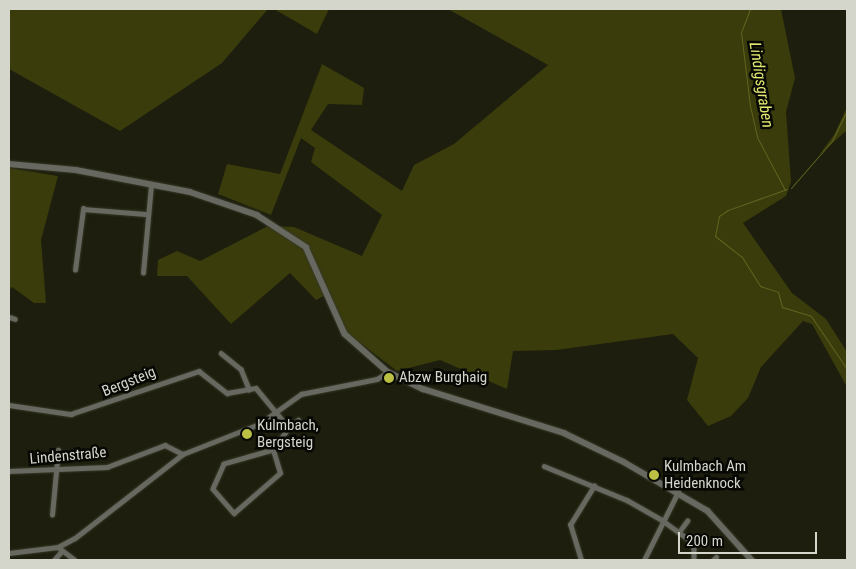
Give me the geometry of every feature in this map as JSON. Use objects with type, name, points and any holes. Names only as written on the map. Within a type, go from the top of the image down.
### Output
[{"type":"street","points":[[9,164],[76,170],[210,198],[288,233],[314,259],[345,334],[388,372],[423,389],[578,439],[678,492],[715,517],[752,560]]},
{"type":"street","points":[[143,273],[145,214],[151,185]]},
{"type":"street","points":[[75,270],[83,209],[145,214]]},
{"type":"street","points":[[9,317],[15,319]]},
{"type":"street","points":[[221,354],[241,369],[249,389],[262,392],[289,428]]},
{"type":"street","name":"Bergsteig","points":[[9,405],[71,414],[199,371],[227,393],[249,389]]},
{"type":"street","points":[[54,560],[60,550],[107,517],[183,454],[259,424],[306,392],[377,379],[388,372]]},
{"type":"street","points":[[273,450],[280,473],[234,513],[213,489],[224,464],[273,450],[289,428],[298,420]]},
{"type":"street","name":"Lindenstraße","points":[[9,470],[55,471],[107,467],[165,445],[176,446],[183,454]]},
{"type":"street","points":[[52,516],[58,450]]},
{"type":"street","points":[[544,466],[594,486],[662,520],[696,546],[694,560]]},
{"type":"street","points":[[581,560],[570,525],[594,486]]},
{"type":"street","points":[[644,560],[662,520],[678,492]]},
{"type":"street","points":[[679,532],[687,521]]},
{"type":"street","points":[[9,553],[60,550],[75,560]]},
{"type":"shaded area","points":[[9,9],[268,9],[222,63],[120,131],[9,69]]},
{"type":"shaded area","points":[[274,9],[329,9],[317,34]]},
{"type":"shaded area","points":[[448,9],[781,9],[795,78],[786,112],[791,182],[786,196],[743,223],[792,293],[826,319],[847,352],[847,387],[812,324],[803,321],[761,367],[748,398],[731,416],[708,426],[687,400],[698,358],[673,334],[556,350],[513,351],[507,389],[440,360],[397,371],[347,333],[329,293],[316,300],[290,273],[231,324],[187,276],[157,276],[158,260],[177,251],[200,261],[268,226],[294,227],[362,256],[382,215],[311,162],[315,148],[301,138],[271,215],[218,194],[227,164],[280,174],[322,64],[364,88],[362,105],[328,104],[311,130],[402,191],[414,165],[454,144],[548,65]]},
{"type":"shaded area","points":[[847,107],[847,130],[819,155],[834,135]]},
{"type":"shaded area","points":[[9,168],[58,176],[41,240],[46,303],[34,303],[12,287],[9,290]]},
{"type":"waterway","name":"Lindigsgraben","points":[[750,9],[741,32],[750,106],[757,137],[785,190]]},
{"type":"waterway","points":[[791,188],[832,141],[847,110]]},
{"type":"waterway","points":[[787,189],[728,210],[719,216],[715,236],[742,257],[760,286],[778,292],[782,307],[811,316],[847,369]]},
{"type":"place","name":"Abzw Burghaig","points":[[389,378]]},
{"type":"place","name":"Kulmbach, Bergsteig","points":[[247,434]]},
{"type":"place","name":"Kulmbach Am Heidenknock","points":[[654,475]]}]
